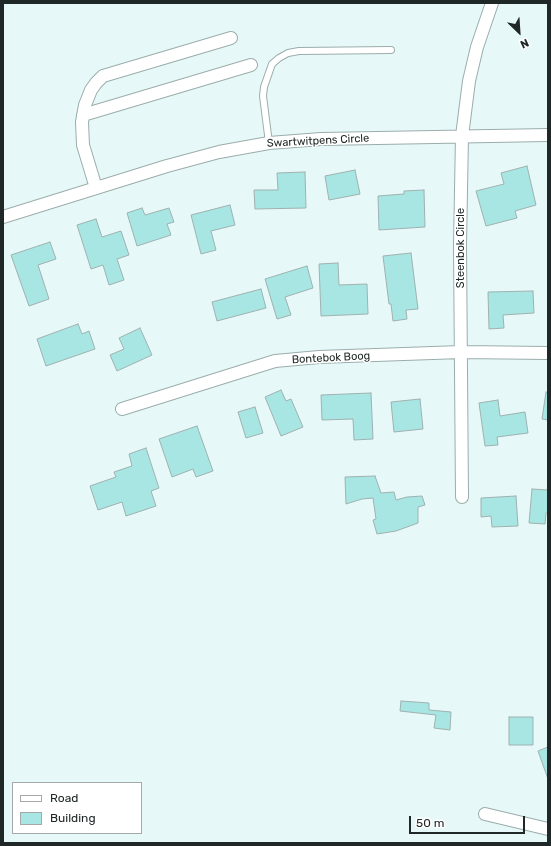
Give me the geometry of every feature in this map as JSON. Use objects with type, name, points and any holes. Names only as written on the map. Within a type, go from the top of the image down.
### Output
[{"type":"street","name":"Steenbok Circle","points":[[462,497],[460,245],[462,136],[469,81],[477,47],[492,3]]},
{"type":"street","points":[[96,188],[83,145],[83,115],[91,90],[103,76],[231,38]]},
{"type":"street","points":[[83,115],[251,65]]},
{"type":"street","name":"Swartwitpens Circle","points":[[3,218],[96,188],[219,152],[269,143],[321,139],[548,134]]},
{"type":"street","name":"Bontebok Boog","points":[[122,409],[275,361],[320,357],[461,352],[548,353]]},
{"type":"street","points":[[485,814],[548,829]]},
{"type":"lane","points":[[269,143],[263,96],[264,87],[272,64],[279,58],[288,53],[298,51],[391,50]]},
{"type":"building","points":[[527,166],[536,205],[515,211],[517,218],[486,226],[476,191],[504,184],[501,173]]},
{"type":"building","points":[[355,170],[360,194],[329,200],[325,176]]},
{"type":"building","points":[[305,172],[306,208],[255,209],[254,190],[278,190],[277,173]]},
{"type":"building","points":[[424,190],[425,227],[379,230],[378,196],[404,194],[404,191]]},
{"type":"building","points":[[230,205],[235,225],[211,231],[216,250],[201,254],[191,215]]},
{"type":"building","points":[[142,208],[145,215],[169,208],[174,222],[167,224],[171,235],[137,246],[127,213]]},
{"type":"building","points":[[96,219],[102,237],[121,231],[129,255],[117,259],[124,280],[109,285],[103,265],[91,269],[77,225]]},
{"type":"building","points":[[50,242],[56,259],[38,265],[49,299],[29,306],[11,255]]},
{"type":"building","points":[[411,253],[418,309],[406,310],[407,319],[393,321],[391,304],[389,304],[383,256]]},
{"type":"building","points":[[338,263],[339,285],[367,284],[368,314],[321,316],[319,264]]},
{"type":"building","points":[[307,266],[313,288],[285,297],[291,315],[277,319],[265,279]]},
{"type":"building","points":[[261,289],[266,308],[217,321],[212,302]]},
{"type":"building","points":[[533,291],[534,313],[503,315],[504,328],[489,329],[488,292]]},
{"type":"building","points":[[78,324],[82,334],[89,331],[95,349],[46,366],[37,339]]},
{"type":"building","points":[[140,328],[152,355],[117,371],[110,355],[124,349],[119,338]]},
{"type":"building","points":[[281,390],[286,401],[291,399],[303,427],[281,436],[265,397]]},
{"type":"building","points":[[546,392],[548,393],[548,420],[542,419]]},
{"type":"building","points":[[371,393],[373,439],[354,440],[353,419],[322,420],[321,395]]},
{"type":"building","points":[[420,399],[423,429],[394,432],[391,402]]},
{"type":"building","points":[[498,400],[500,416],[525,412],[528,433],[497,437],[498,445],[485,446],[479,403]]},
{"type":"building","points":[[255,407],[263,433],[246,438],[238,412]]},
{"type":"building","points":[[197,426],[213,471],[196,477],[193,469],[172,477],[159,439]]},
{"type":"building","points":[[146,448],[159,488],[151,491],[156,506],[126,516],[122,502],[98,510],[90,486],[116,477],[114,472],[132,466],[129,454]]},
{"type":"building","points":[[375,476],[381,493],[394,492],[396,500],[407,497],[422,496],[425,505],[418,507],[418,523],[396,531],[377,534],[373,520],[376,519],[373,498],[362,499],[346,504],[345,477]]},
{"type":"building","points":[[532,489],[548,490],[548,513],[546,513],[545,524],[529,523]]},
{"type":"building","points":[[516,496],[518,526],[492,527],[491,516],[481,517],[481,498]]},
{"type":"building","points":[[401,701],[429,703],[429,710],[451,712],[450,730],[434,728],[436,715],[400,711]]},
{"type":"building","points":[[509,717],[533,717],[533,745],[509,745]]},
{"type":"building","points":[[548,747],[548,779],[538,751]]}]
